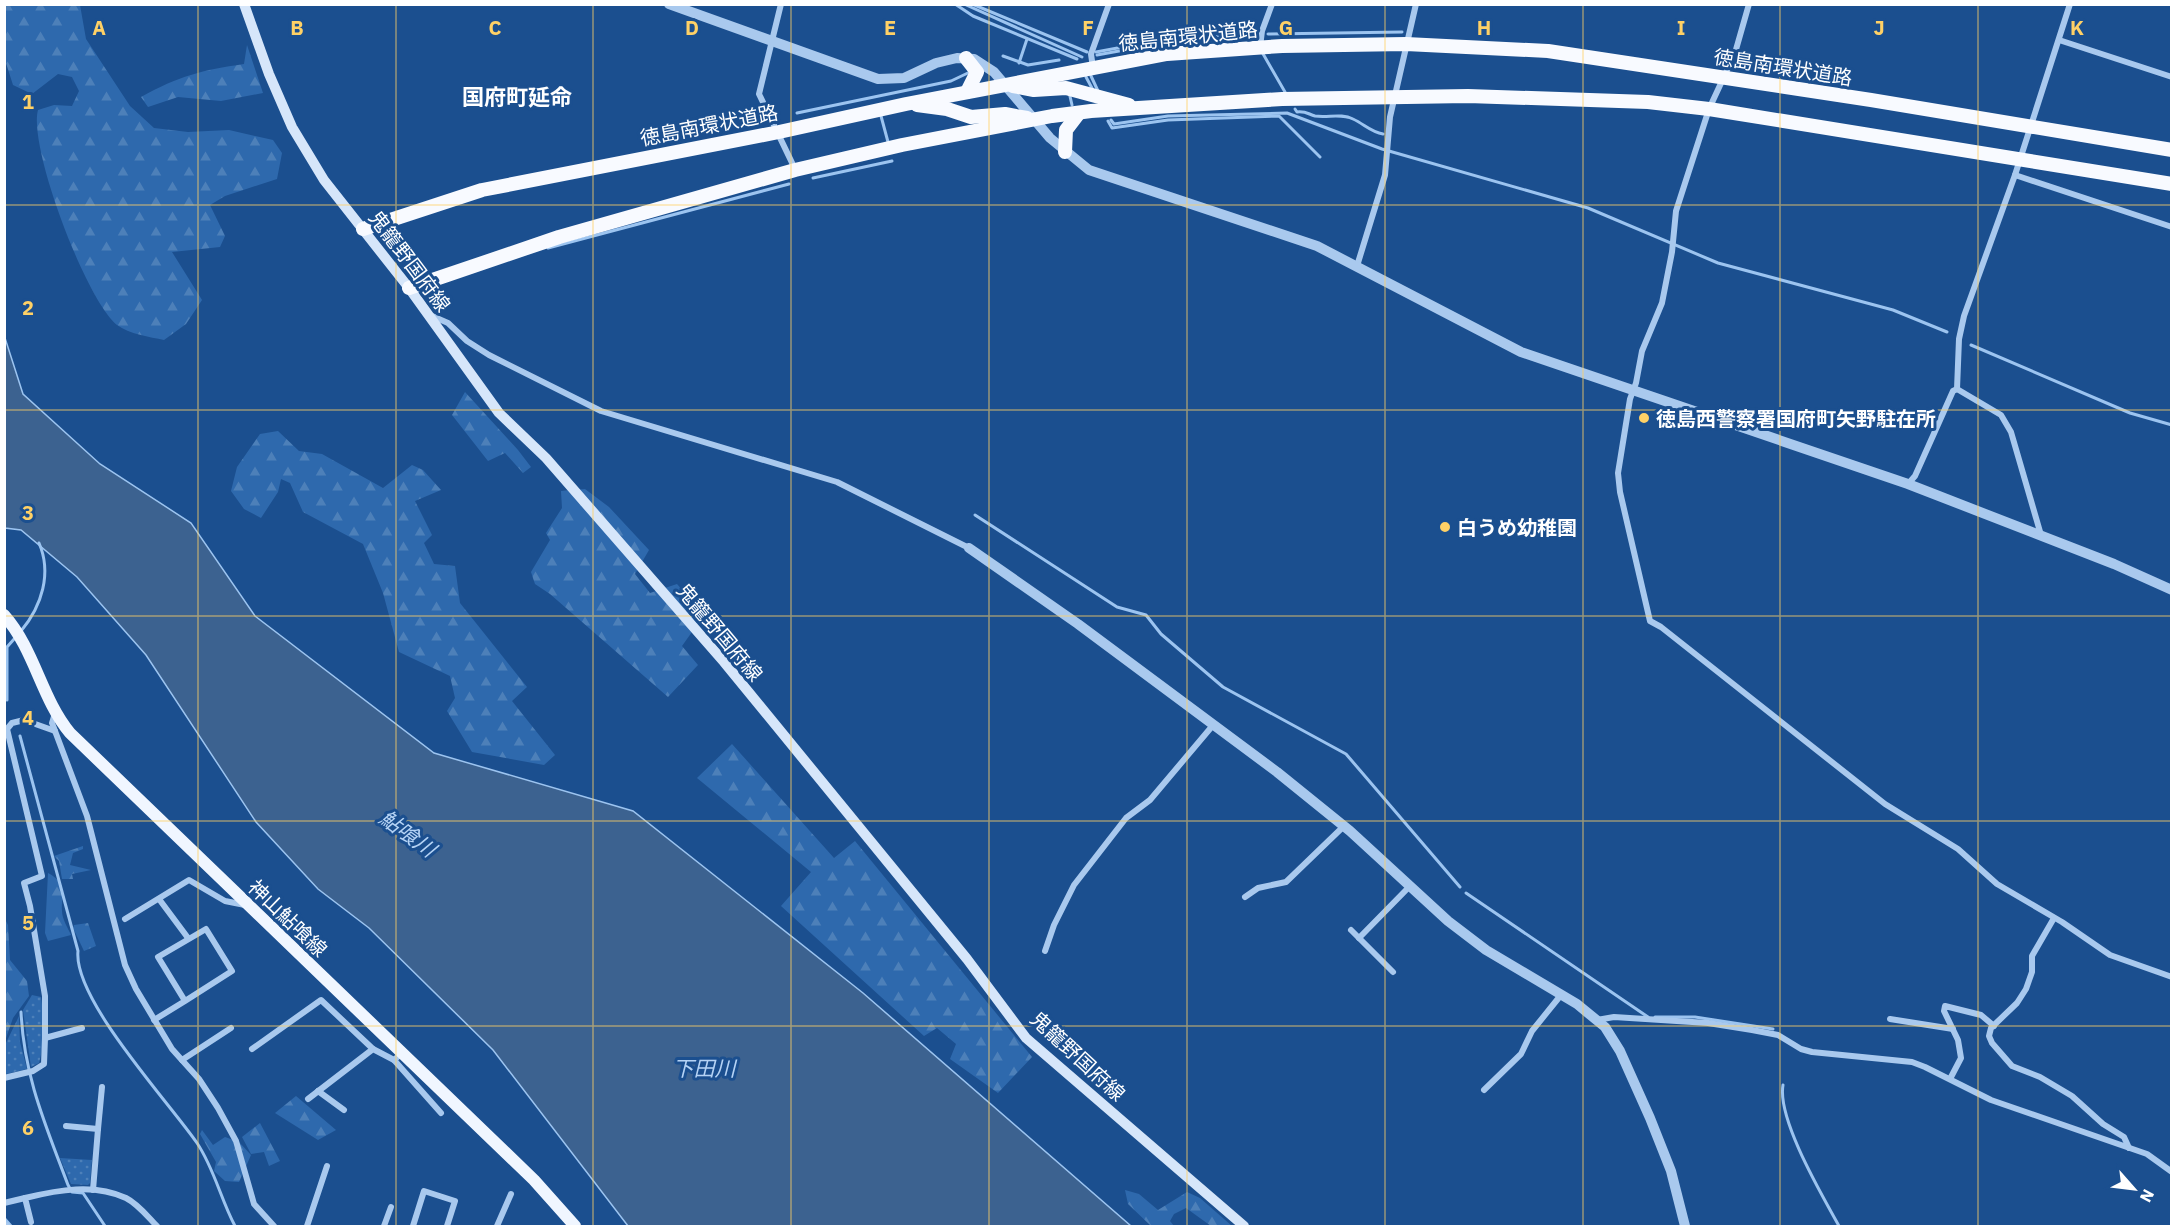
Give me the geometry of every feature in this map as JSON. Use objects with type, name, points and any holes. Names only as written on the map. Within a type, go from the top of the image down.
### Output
[{"type":"highway","name":"徳島南環状道路","points":[[363,229],[482,190],[779,132],[906,104],[1167,54],[1260,48],[1406,44],[1548,51],[2172,150]]},
{"type":"highway","points":[[966,58],[977,72],[967,92]]},
{"type":"highway","points":[[1006,85],[1034,90],[1066,88],[1140,108]]},
{"type":"highway","points":[[409,288],[559,237],[795,170],[1034,119],[1140,108],[1282,99],[1545,97],[1648,102],[2021,158],[2172,184]]},
{"type":"highway","points":[[906,104],[947,109],[971,117],[1005,114],[1034,119]]},
{"type":"highway","points":[[1065,152],[1066,130],[1079,113]]},
{"type":"main road","name":"鬼籠野国府線","points":[[244,4],[269,74],[292,127],[324,180],[409,288],[499,413],[546,458],[724,662],[967,959],[1026,1038],[1244,1227]]},
{"type":"main road","name":"神山鮎喰線","points":[[7,618],[26,648],[54,713],[96,759],[248,906],[398,1057],[534,1180],[575,1227]]},
{"type":"street","points":[[669,4],[878,79],[904,78],[936,63],[966,58],[984,63],[1065,152],[1089,170],[1317,246],[1521,352],[1908,484],[2172,590]]},
{"type":"street","points":[[781,4],[759,94],[779,132],[795,170]]},
{"type":"street","points":[[1093,68],[1092,54],[1109,4]]},
{"type":"street","points":[[1260,48],[1262,31],[1272,4]]},
{"type":"street","points":[[1357,266],[1385,176],[1386,150],[1395,98],[1416,4]]},
{"type":"street","points":[[1749,4],[1725,78],[1709,110],[1676,211],[1673,244],[1662,303],[1642,351],[1618,473],[1620,492],[1650,621],[1885,804],[1958,849],[1996,884],[2054,918],[2110,955],[2172,977]]},
{"type":"street","points":[[1958,389],[1959,339],[1964,316],[2021,158],[2070,4]]},
{"type":"street","points":[[2059,40],[2172,77]]},
{"type":"street","points":[[2015,175],[2172,226]]},
{"type":"street","points":[[429,315],[448,323],[467,341],[489,355],[601,411],[837,482],[969,548],[1027,587],[1214,723],[1344,826],[1448,921],[1486,950],[1562,995],[1596,1020],[1613,1038],[1631,1074],[1671,1171],[1685,1227]]},
{"type":"street","points":[[1908,484],[1915,476],[1953,391],[1958,389]]},
{"type":"street","points":[[1958,389],[2001,415],[2011,432],[2041,536]]},
{"type":"street","points":[[54,713],[52,718],[55,731],[87,816],[125,964],[171,1049],[210,1095],[236,1141],[254,1204],[274,1227]]},
{"type":"street","points":[[4,1078],[33,1071],[44,1064],[45,1038],[45,996],[24,883],[42,876],[7,729],[12,723],[24,720],[55,731]]},
{"type":"street","points":[[1045,951],[1054,925],[1074,885],[1126,818],[1150,800],[1214,723]]},
{"type":"street","points":[[1245,897],[1258,888],[1286,882],[1344,826]]},
{"type":"street","points":[[124,920],[189,880],[225,901],[248,906]]},
{"type":"street","points":[[1359,938],[1410,886]]},
{"type":"street","points":[[159,898],[188,938]]},
{"type":"street","points":[[2054,918],[2032,956],[2032,972],[2026,989],[2017,1003],[1994,1026],[1989,1036],[1992,1043],[2012,1066],[2040,1077],[2072,1096],[2103,1124],[2124,1137],[2129,1148]]},
{"type":"street","points":[[154,1020],[232,971],[206,929],[158,957],[184,1001]]},
{"type":"street","points":[[1351,930],[1393,972]]},
{"type":"street","points":[[1484,1090],[1521,1054],[1532,1031],[1562,995]]},
{"type":"street","points":[[252,1049],[321,1000],[373,1048],[398,1057],[441,1113]]},
{"type":"street","points":[[1950,1079],[1961,1058],[1953,1029],[1944,1011],[1946,1006],[1981,1015],[1994,1026]]},
{"type":"street","points":[[1596,1020],[1614,1017],[1708,1023],[1778,1035],[1801,1049],[1812,1052],[1912,1062],[1991,1101],[2146,1154],[2172,1172]]},
{"type":"street","points":[[1890,1019],[1953,1029]]},
{"type":"street","points":[[45,1038],[82,1028]]},
{"type":"street","points":[[182,1060],[231,1028]]},
{"type":"street","points":[[308,1099],[373,1048]]},
{"type":"street","points":[[93,1190],[102,1087]]},
{"type":"street","points":[[318,1091],[344,1110]]},
{"type":"street","points":[[66,1126],[98,1129]]},
{"type":"street","points":[[307,1227],[327,1166]]},
{"type":"street","points":[[4,1203],[72,1188],[93,1190],[127,1198],[157,1227]]},
{"type":"street","points":[[413,1227],[424,1191],[455,1201],[447,1227]]},
{"type":"street","points":[[497,1227],[511,1194]]},
{"type":"street","points":[[25,1198],[31,1222]]},
{"type":"street","points":[[384,1227],[391,1207]]},
{"type":"green space","points":[[4,5],[80,5],[86,39],[130,106],[154,128],[188,132],[229,130],[273,140],[282,153],[277,179],[225,196],[210,205],[225,236],[220,247],[172,252],[202,300],[186,324],[164,340],[133,333],[117,325],[104,310],[90,286],[50,188],[37,129],[38,110],[54,105],[72,106],[79,91],[72,77],[58,74],[32,94],[13,85],[5,60]]},
{"type":"green space","points":[[247,45],[263,93],[221,101],[178,97],[148,107],[141,97],[191,75],[244,64]]},
{"type":"green space","points":[[465,392],[531,467],[523,473],[505,453],[488,461],[452,415]]},
{"type":"green space","points":[[278,431],[299,451],[322,454],[383,488],[412,465],[423,470],[441,490],[415,501],[432,535],[424,543],[434,564],[455,566],[460,603],[527,687],[512,701],[555,755],[544,765],[472,752],[447,711],[455,698],[450,676],[399,652],[383,593],[363,544],[303,512],[290,483],[281,479],[278,492],[261,518],[244,509],[231,491],[237,467],[260,434]]},
{"type":"green space","points":[[585,489],[609,507],[649,550],[635,574],[650,593],[677,584],[704,615],[682,646],[698,665],[668,697],[550,594],[535,584],[531,572],[550,540],[546,533],[562,508],[561,491]]},
{"type":"green space","points":[[732,744],[834,858],[855,841],[1032,1057],[998,1093],[950,1059],[956,1044],[937,1028],[924,1036],[781,906],[811,872],[697,778]]},
{"type":"green space","points":[[83,846],[83,849],[73,853],[70,865],[91,870],[72,874],[73,879],[62,879],[59,861],[54,856]]},
{"type":"green space","points":[[48,873],[59,881],[61,886],[62,914],[71,935],[48,941],[45,933]]},
{"type":"green space","points":[[5,919],[8,925],[10,960],[27,981],[29,996],[13,1018],[5,1041]]},
{"type":"green space","points":[[88,923],[96,946],[84,951],[73,928],[74,925]]},
{"type":"green space","points":[[32,995],[41,997],[43,1030],[39,1063],[31,1067],[23,1010]]},
{"type":"green space","points":[[19,1016],[20,1042],[27,1069],[6,1074],[5,1045]]},
{"type":"green space","points":[[296,1096],[336,1130],[318,1140],[275,1113]]},
{"type":"green space","points":[[260,1123],[280,1161],[269,1166],[264,1152],[251,1154],[242,1137]]},
{"type":"green space","points":[[202,1130],[213,1145],[225,1137],[239,1142],[251,1155],[239,1182],[225,1181],[214,1171],[216,1162],[200,1134]]},
{"type":"green space","points":[[60,1158],[92,1160],[90,1183],[88,1185],[71,1184]]},
{"type":"green space","points":[[1125,1190],[1139,1194],[1158,1210],[1187,1192],[1200,1198],[1232,1226],[1211,1226],[1186,1208],[1174,1214],[1170,1221],[1174,1226],[1151,1226],[1128,1204]]},
{"type":"water","name":"下田川","points":[[5,338],[23,394],[100,464],[191,523],[255,616],[434,753],[633,811],[863,993],[1131,1226],[628,1226],[493,1050],[369,928],[318,889],[256,822],[146,655],[77,577],[21,530],[5,528]]},
{"type":"waterway","points":[[955,4],[973,16],[1077,59]]},
{"type":"waterway","points":[[964,4],[1082,57]]},
{"type":"waterway","points":[[972,4],[1087,52]]},
{"type":"waterway","points":[[1268,34],[1402,32]]},
{"type":"waterway","points":[[1096,52],[1139,44],[1250,33]]},
{"type":"waterway","points":[[1097,55],[1141,47],[1248,36]]},
{"type":"waterway","points":[[1019,63],[1027,39]]},
{"type":"waterway","points":[[1262,52],[1285,92]]},
{"type":"waterway","points":[[1003,56],[1028,65],[1059,60]]},
{"type":"waterway","points":[[797,113],[951,81],[970,72]]},
{"type":"waterway","points":[[1091,76],[1098,91]]},
{"type":"waterway","points":[[1086,77],[1093,90]]},
{"type":"waterway","points":[[1069,92],[1072,105]]},
{"type":"waterway","points":[[1295,109],[1297,112],[1315,116],[1348,117],[1383,134]]},
{"type":"waterway","points":[[1111,120],[1114,124],[1168,116],[1287,113],[1382,149],[1588,208],[1718,263],[1893,310],[1947,332]]},
{"type":"waterway","points":[[881,116],[888,142]]},
{"type":"waterway","points":[[1108,121],[1112,128],[1168,120],[1279,116],[1320,157]]},
{"type":"waterway","points":[[813,178],[892,161]]},
{"type":"waterway","points":[[548,248],[789,184]]},
{"type":"waterway","points":[[1971,345],[2130,413],[2172,425]]},
{"type":"waterway","points":[[975,515],[1117,607],[1146,615],[1161,634],[1223,687],[1346,754],[1460,887]]},
{"type":"waterway","points":[[21,631],[34,611],[43,589],[45,566],[39,543]]},
{"type":"waterway","points":[[7,700],[7,647],[15,638]]},
{"type":"waterway","points":[[20,736],[78,951],[80,971],[90,995],[125,1049],[197,1143],[235,1226]]},
{"type":"waterway","points":[[1466,893],[1648,1017]]},
{"type":"waterway","points":[[21,1012],[31,1080],[68,1185],[72,1192],[83,1193],[105,1226]]},
{"type":"waterway","points":[[1655,1017],[1695,1017],[1773,1029]]},
{"type":"waterway","points":[[1783,1085],[1783,1100],[1787,1117],[1802,1157],[1839,1226]]},
{"type":"waterway","points":[[4,1218],[11,1226]]},
{"type":"place","name":"徳島西警察署国府町矢野駐在所","points":[[1644,418]]},
{"type":"place","name":"白うめ幼稚園","points":[[1445,527]]},
{"type":"district","name":"国府町延命","points":[[517,96]]},
{"type":"water label","name":"鮎喰川","points":[[408,833]]}]
